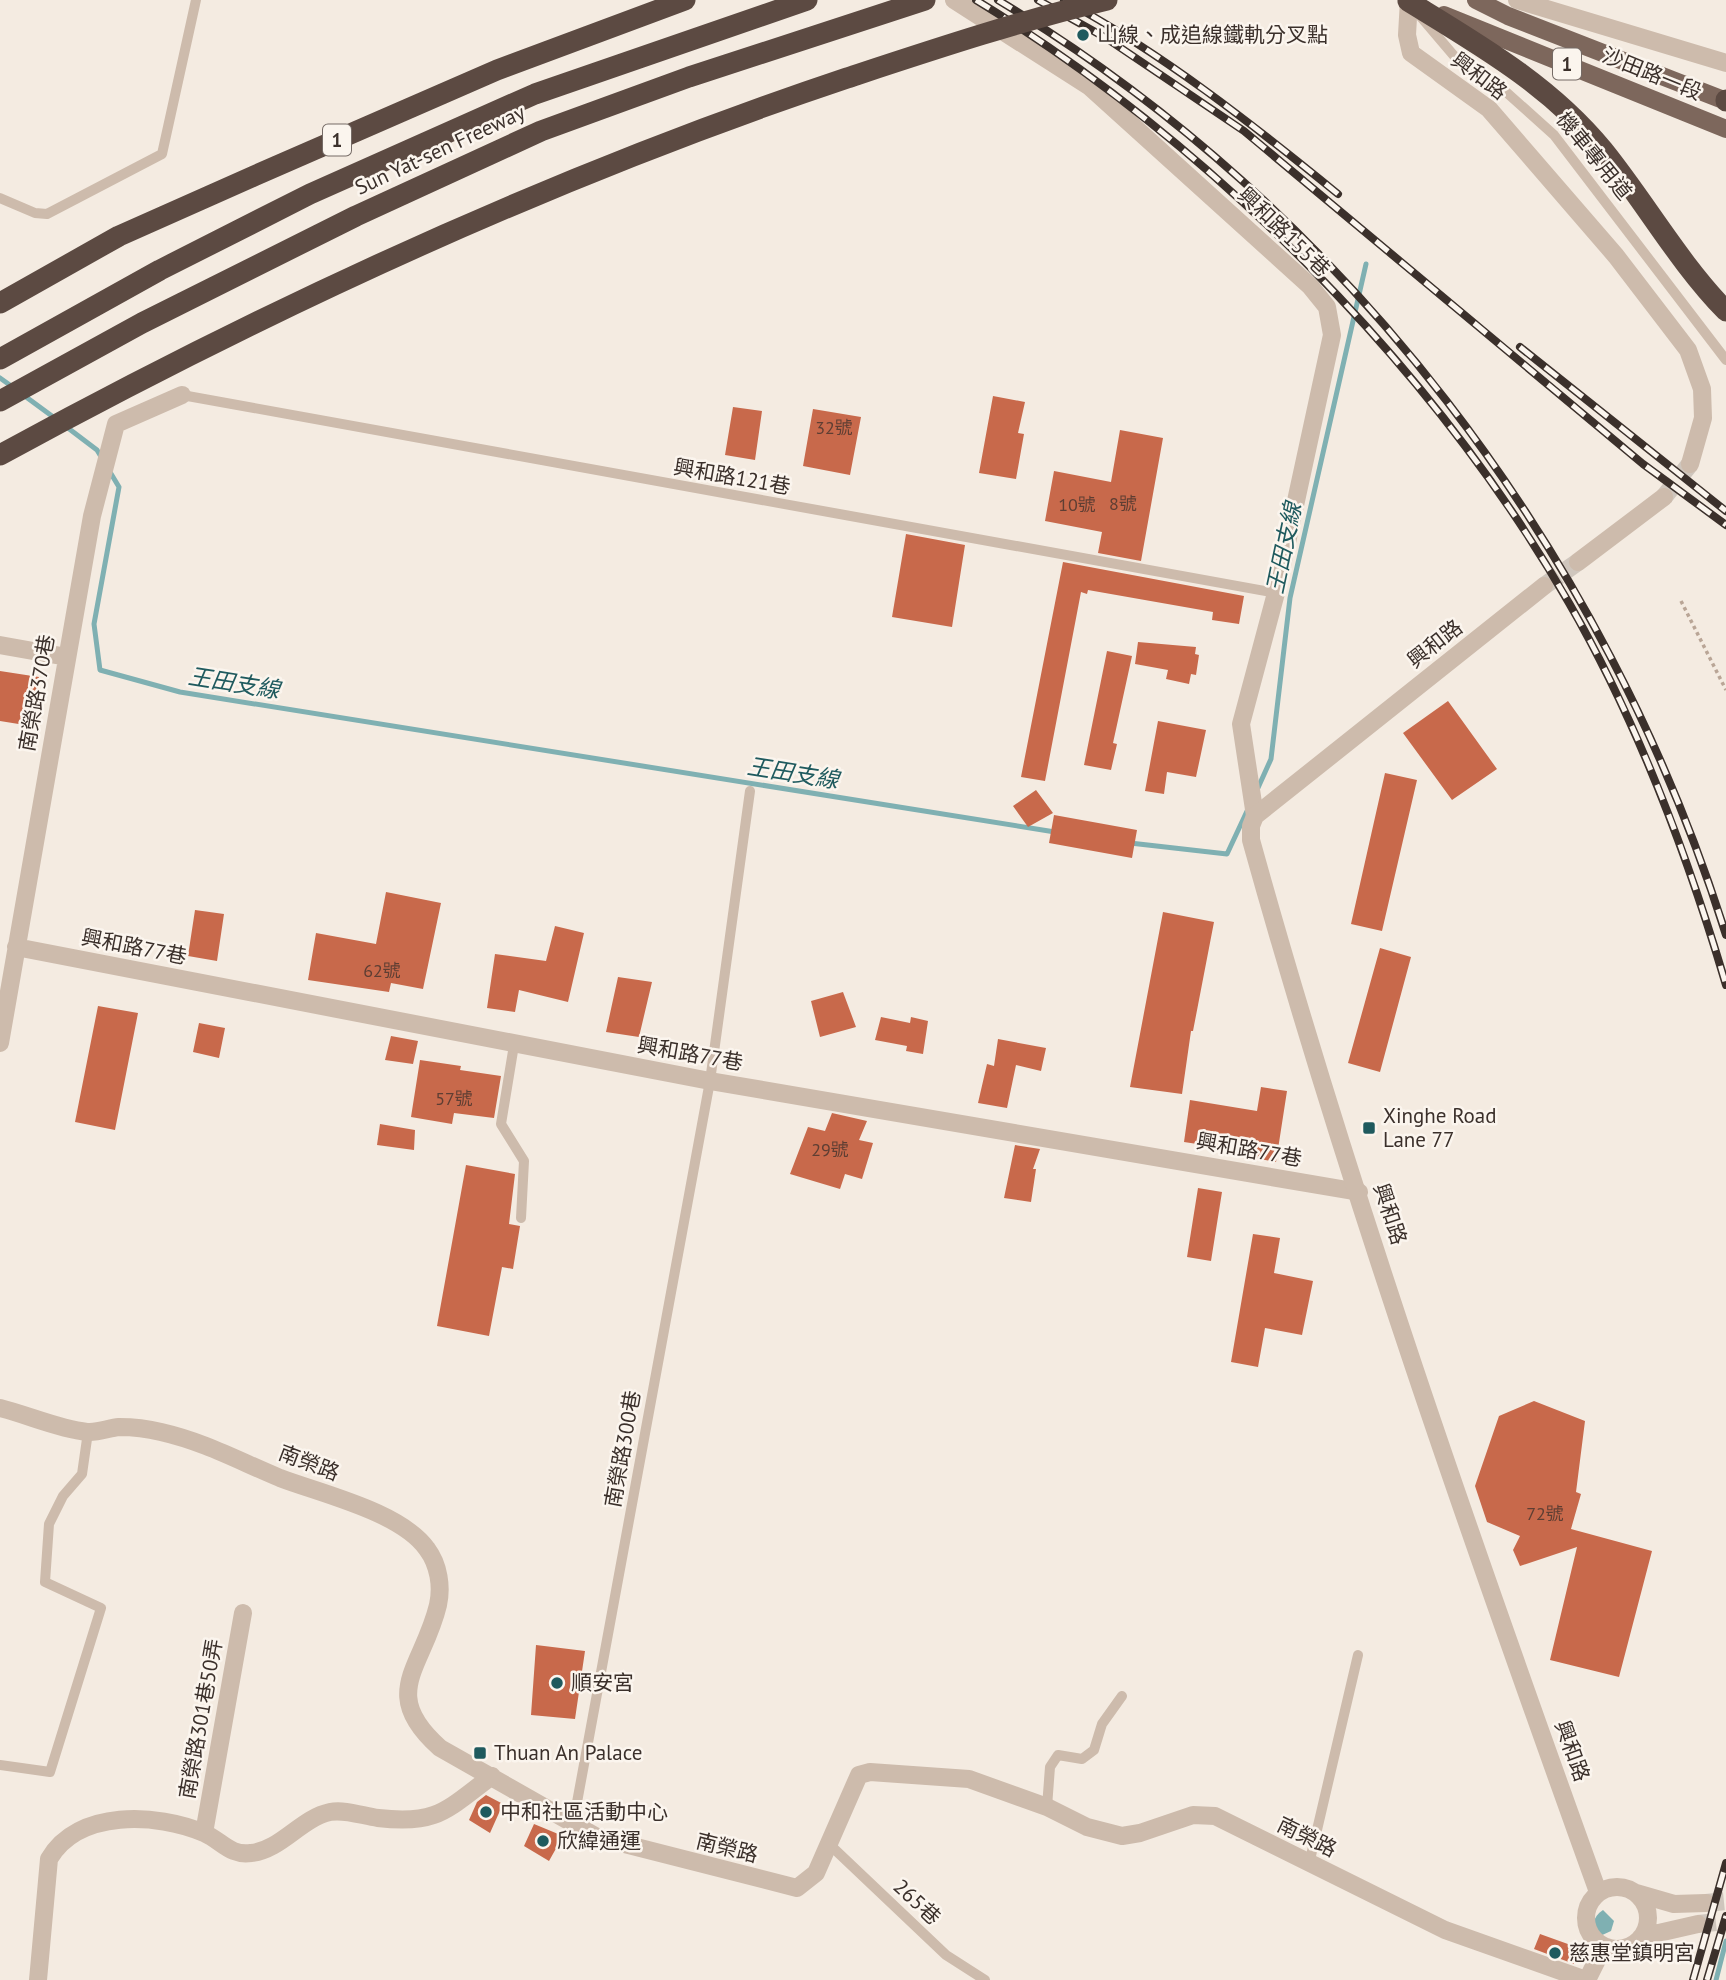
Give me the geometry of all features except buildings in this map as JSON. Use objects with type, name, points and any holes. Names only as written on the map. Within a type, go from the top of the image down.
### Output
[{"type":"highway","name":"1","points":[[0,303],[119,236],[254,176],[498,70],[685,0]]},
{"type":"highway","name":"Sun Yat-sen Freeway","points":[[0,359],[160,270],[322,188],[535,94],[807,0]]},
{"type":"highway","name":"Sun Yat-sen Freeway","points":[[0,401],[142,323],[356,216],[541,131],[689,77],[925,0]]},
{"type":"highway","points":[[0,455],[264,320],[454,232],[604,167],[744,113],[897,61],[1107,0]]},
{"type":"highway","points":[[1407,0],[1510,64],[1559,105],[1602,149],[1726,311]]},
{"type":"main road","name":"沙田路一段","points":[[1407,0],[1726,129]]},
{"type":"main road","name":"沙田路一段","points":[[1476,0],[1508,16],[1726,101]]},
{"type":"street","name":"興和路155巷","points":[[954,0],[1029,51],[1059,64],[1090,86],[1240,220],[1310,286],[1328,307],[1332,335],[1276,593],[1241,724],[1255,815]]},
{"type":"street","name":"興和路","points":[[1407,0],[1407,35],[1411,53],[1489,108],[1616,256],[1688,351],[1702,389],[1703,418],[1690,464]]},
{"type":"street","name":"沙田路一段","points":[[1517,0],[1726,63]]},
{"type":"street","name":"南榮路370巷","points":[[0,1043],[3,1010],[92,516],[116,424],[182,395]]},
{"type":"street","points":[[1578,562],[1664,496]]},
{"type":"street","name":"興和路","points":[[1544,586],[1255,815],[1251,840],[1286,966],[1494,1603],[1598,1892]]},
{"type":"street","points":[[0,645],[67,657]]},
{"type":"street","name":"興和路77巷","points":[[16,947],[709,1081],[1359,1192]]},
{"type":"street","name":"南榮路","points":[[0,1408],[88,1432],[119,1427],[159,1432],[214,1446],[278,1477],[400,1525],[432,1558],[440,1584],[438,1605],[412,1671],[408,1707],[420,1730],[440,1748],[597,1837],[797,1888],[816,1872],[856,1779],[870,1772],[969,1779],[1047,1807],[1087,1827],[1122,1836],[1204,1814],[1445,1930],[1587,1980]]},
{"type":"street","name":"南榮路301巷50弄","points":[[204,1833],[243,1613]]},
{"type":"street","points":[[38,1980],[49,1859],[56,1847],[83,1830],[119,1819],[159,1821],[204,1833],[235,1853],[251,1853],[266,1850],[331,1811],[413,1822],[437,1815],[492,1776]]},
{"type":"street","points":[[1698,1924],[1641,1937],[1624,1948],[1604,1946],[1596,1941],[1586,1926],[1587,1907],[1598,1892],[1617,1886],[1674,1904],[1706,1903]]},
{"type":"street","points":[[1636,1893],[1647,1909],[1646,1929],[1641,1937]]},
{"type":"street","points":[[1587,1980],[1604,1946]]},
{"type":"lane","points":[[0,198],[35,213],[47,214],[162,154],[195,0]]},
{"type":"lane","name":"機車專用道","points":[[1407,0],[1455,57],[1486,74],[1554,135],[1726,360]]},
{"type":"lane","name":"興和路121巷","points":[[182,395],[1276,593]]},
{"type":"lane","name":"南榮路300巷","points":[[573,1824],[709,1081],[750,791]]},
{"type":"lane","points":[[514,1045],[501,1124],[524,1161],[521,1218]]},
{"type":"lane","points":[[0,1765],[50,1772],[101,1608],[45,1582],[49,1524],[62,1496],[82,1474],[88,1432]]},
{"type":"lane","points":[[1309,1864],[1358,1655]]},
{"type":"lane","points":[[1047,1807],[1050,1767],[1058,1755],[1082,1759],[1094,1750],[1102,1724],[1122,1696]]},
{"type":"lane","name":"265巷","points":[[829,1844],[946,1955],[985,1980]]},
{"type":"path","points":[[1681,601],[1726,691]]},
{"type":"water","points":[[1603,1910],[1614,1921],[1611,1931],[1598,1937],[1594,1922]]},
{"type":"waterway","name":"王田支線","points":[[1257,790],[1271,759],[1290,598],[1366,264]]},
{"type":"waterway","name":"王田支線","points":[[0,378],[14,388]]},
{"type":"waterway","name":"王田支線","points":[[22,394],[56,419]]},
{"type":"waterway","name":"王田支線","points":[[64,425],[97,450],[103,460]]},
{"type":"waterway","name":"王田支線","points":[[110,472],[119,487],[94,624],[100,670],[180,692],[1055,832]]},
{"type":"waterway","name":"王田支線","points":[[1130,843],[1227,854],[1248,809]]},
{"type":"waterway","points":[[1716,1980],[1726,1941]]},
{"type":"tunnel","points":[[1664,497],[1690,464]]},
{"type":"tunnel","points":[[1544,586],[1578,562]]},
{"type":"tunnel","points":[[1706,1903],[1726,1901]]},
{"type":"tunnel","points":[[1698,1924],[1726,1921]]},
{"type":"railway","points":[[976,0],[1063,57],[1148,121],[1230,191],[1309,266],[1383,345],[1452,429],[1514,515],[1594,648],[1659,790],[1695,887],[1726,985]]},
{"type":"railway","points":[[998,0],[1124,84],[1241,180],[1349,286],[1447,401],[1534,525],[1610,656],[1674,793],[1726,935]]},
{"type":"railway","points":[[1038,0],[1106,38],[1244,131],[1643,464],[1726,525]]},
{"type":"railway","points":[[1064,0],[1171,66],[1338,194]]},
{"type":"railway","points":[[1520,347],[1726,511]]},
{"type":"railway","points":[[1693,1980],[1726,1863]]},
{"type":"railway","points":[[1707,1980],[1726,1916]]},
{"type":"place","name":"山線、成追線鐵軌分叉點","points":[[1083,35]]},
{"type":"place","name":"Xinghe Road Lane 77","points":[[1369,1128]]},
{"type":"place","name":"順安宮","points":[[557,1683]]},
{"type":"place","name":"Thuan An Palace","points":[[480,1753]]},
{"type":"place","name":"中和社區活動中心","points":[[486,1812]]},
{"type":"place","name":"欣緯通運","points":[[543,1841]]},
{"type":"place","name":"慈惠堂鎮明宮","points":[[1555,1953]]}]
